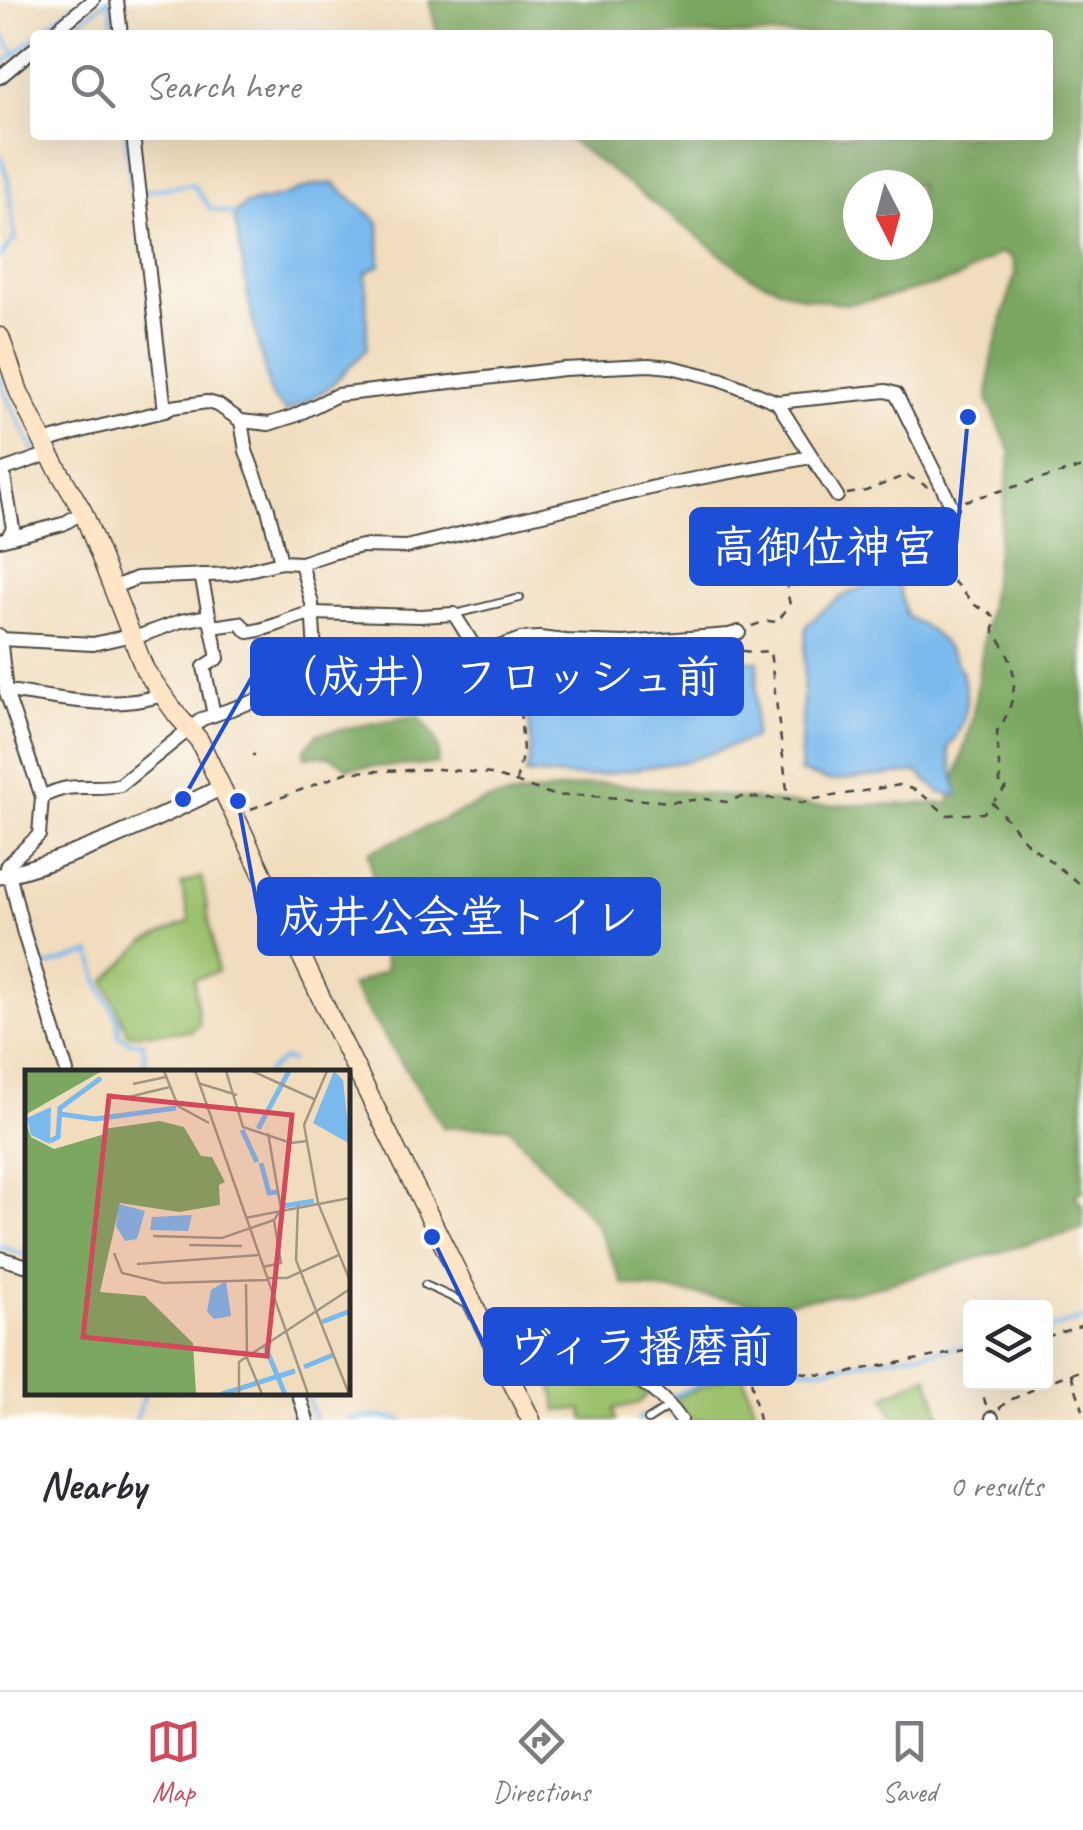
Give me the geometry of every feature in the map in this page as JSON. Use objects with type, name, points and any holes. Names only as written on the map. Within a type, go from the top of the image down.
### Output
[{"type":"main road","points":[[0,337],[19,392],[83,512],[145,670],[199,740],[527,1417]]},
{"type":"street","points":[[56,30],[93,0]]},
{"type":"street","points":[[118,0],[121,30]]},
{"type":"street","points":[[0,77],[30,52]]},
{"type":"street","points":[[134,140],[165,412]]},
{"type":"street","points":[[4,538],[12,528],[1,471],[85,430],[207,402],[241,422],[269,424],[336,394],[649,365],[720,379],[777,402],[886,391],[896,394],[952,507]]},
{"type":"street","points":[[777,402],[837,496]]},
{"type":"street","points":[[241,422],[246,451],[268,509],[281,562]]},
{"type":"street","points":[[114,587],[136,578],[232,574],[362,546],[406,547],[667,484],[811,457]]},
{"type":"street","points":[[4,538],[63,524],[83,512]]},
{"type":"street","points":[[300,562],[312,604],[316,669]]},
{"type":"street","points":[[201,575],[218,658],[204,666],[214,715]]},
{"type":"street","points":[[65,1070],[9,879],[7,864],[39,835],[42,797],[6,692],[0,638],[92,644],[181,621],[240,623],[248,632],[312,613],[454,614],[479,654]]},
{"type":"street","points":[[42,797],[72,786],[120,785],[190,728],[214,715],[290,688],[316,669],[338,660],[360,658],[378,664],[479,654],[539,638],[624,643],[738,632]]},
{"type":"street","points":[[6,692],[112,704],[163,695]]},
{"type":"street","points":[[9,879],[80,853],[220,788]]},
{"type":"street","points":[[0,1258],[25,1265]]},
{"type":"street","points":[[479,1315],[603,1360],[659,1395],[682,1420]]},
{"type":"street","points":[[299,1395],[307,1420]]},
{"type":"lane","points":[[454,614],[520,598]]},
{"type":"lane","points":[[425,1285],[479,1315]]},
{"type":"lane","points":[[648,1420],[671,1406]]},
{"type":"path","points":[[738,632],[757,622],[778,622],[790,605],[786,591],[791,566],[835,542],[890,520],[952,507],[1083,467]]},
{"type":"path","points":[[837,496],[866,492],[906,475],[952,507]]},
{"type":"path","points":[[238,819],[247,810],[348,772],[439,769],[491,774],[557,796],[580,794],[671,802],[727,802],[740,797],[802,804],[815,798],[900,785],[918,791],[947,815],[982,813],[1008,786],[1000,783],[996,731],[1009,715],[1014,696],[1008,648],[994,634],[994,617],[976,606],[922,547],[913,514]]},
{"type":"path","points":[[720,648],[770,651],[788,800]]},
{"type":"path","points":[[539,652],[544,670]]},
{"type":"path","points":[[516,782],[522,751],[519,695],[528,680],[544,670],[608,654]]},
{"type":"path","points":[[993,802],[1027,843],[1083,886]]},
{"type":"path","points":[[1053,1335],[1083,1325]]},
{"type":"path","points":[[758,1420],[750,1383],[750,1376],[756,1373],[775,1370],[844,1376],[858,1370],[963,1351]]},
{"type":"path","points":[[992,1419],[1006,1402],[1083,1370]]},
{"type":"path","points":[[1070,1374],[1083,1410]]},
{"type":"path","points":[[982,1390],[992,1419]]},
{"type":"green space","points":[[429,0],[1083,0],[1083,1191],[1075,1195],[1083,1207],[1083,1229],[860,1291],[769,1305],[623,1284],[596,1224],[507,1126],[444,1128],[351,986],[386,970],[369,852],[488,800],[603,783],[813,806],[949,803],[973,715],[1011,453],[988,401],[991,359],[1015,274],[1012,258],[1000,253],[957,279],[888,297],[847,304],[802,297],[751,277],[570,140],[1053,140],[1053,30],[436,30]]},
{"type":"green space","points":[[418,715],[437,744],[437,764],[347,768],[328,756],[305,757],[304,751],[317,734]]},
{"type":"green space","points":[[202,877],[217,972],[194,979],[199,1025],[191,1031],[128,1034],[105,981],[145,942],[190,921],[181,884]]},
{"type":"green space","points":[[549,1345],[610,1368],[648,1394],[639,1403],[614,1409],[616,1420],[585,1420],[582,1409],[557,1411]]},
{"type":"green space","points":[[742,1372],[758,1420],[689,1420],[675,1397]]},
{"type":"green space","points":[[928,1376],[942,1420],[895,1420],[885,1396]]},
{"type":"water","points":[[333,183],[379,222],[380,265],[366,273],[367,349],[327,389],[286,412],[271,395],[252,318],[234,214],[246,204]]},
{"type":"water","points":[[886,579],[898,584],[906,616],[930,630],[945,645],[961,673],[964,718],[948,747],[958,796],[941,793],[917,772],[830,781],[800,772],[806,626],[843,596]]},
{"type":"water","points":[[708,656],[758,661],[754,738],[687,761],[585,777],[526,774],[530,744],[528,695],[540,684],[593,667]]},
{"type":"waterway","points":[[43,30],[80,0]]},
{"type":"waterway","points":[[69,30],[107,0]]},
{"type":"waterway","points":[[110,0],[113,30]]},
{"type":"waterway","points":[[0,28],[26,64]]},
{"type":"waterway","points":[[0,66],[30,41]]},
{"type":"waterway","points":[[0,87],[30,62]]},
{"type":"waterway","points":[[126,140],[132,193],[192,184],[211,209],[234,214]]},
{"type":"waterway","points":[[0,156],[8,178],[15,239],[0,257]]},
{"type":"waterway","points":[[0,374],[4,392],[34,450]]},
{"type":"waterway","points":[[18,885],[42,964],[91,953],[99,982],[118,1021],[119,1035],[130,1042],[143,1042],[146,1070]]},
{"type":"waterway","points":[[269,1070],[283,1059],[291,1061]]},
{"type":"waterway","points":[[0,1246],[25,1255]]},
{"type":"waterway","points":[[1053,1328],[1083,1319]]},
{"type":"waterway","points":[[638,1420],[673,1396],[728,1371],[780,1366],[820,1369],[963,1346]]},
{"type":"waterway","points":[[136,1420],[144,1395]]},
{"type":"waterway","points":[[291,1395],[299,1420]]},
{"type":"waterway","points":[[307,1395],[315,1420]]},
{"type":"waterway","points":[[348,1420],[403,1420]]},
{"type":"place","name":"高御位神宮","points":[[968,417]]},
{"type":"place","name":"（成井）フロッシュ前","points":[[183,799]]},
{"type":"place","name":"成井公会堂トイレ","points":[[238,801]]},
{"type":"place","name":"ヴィラ播磨前","points":[[432,1237]]}]
